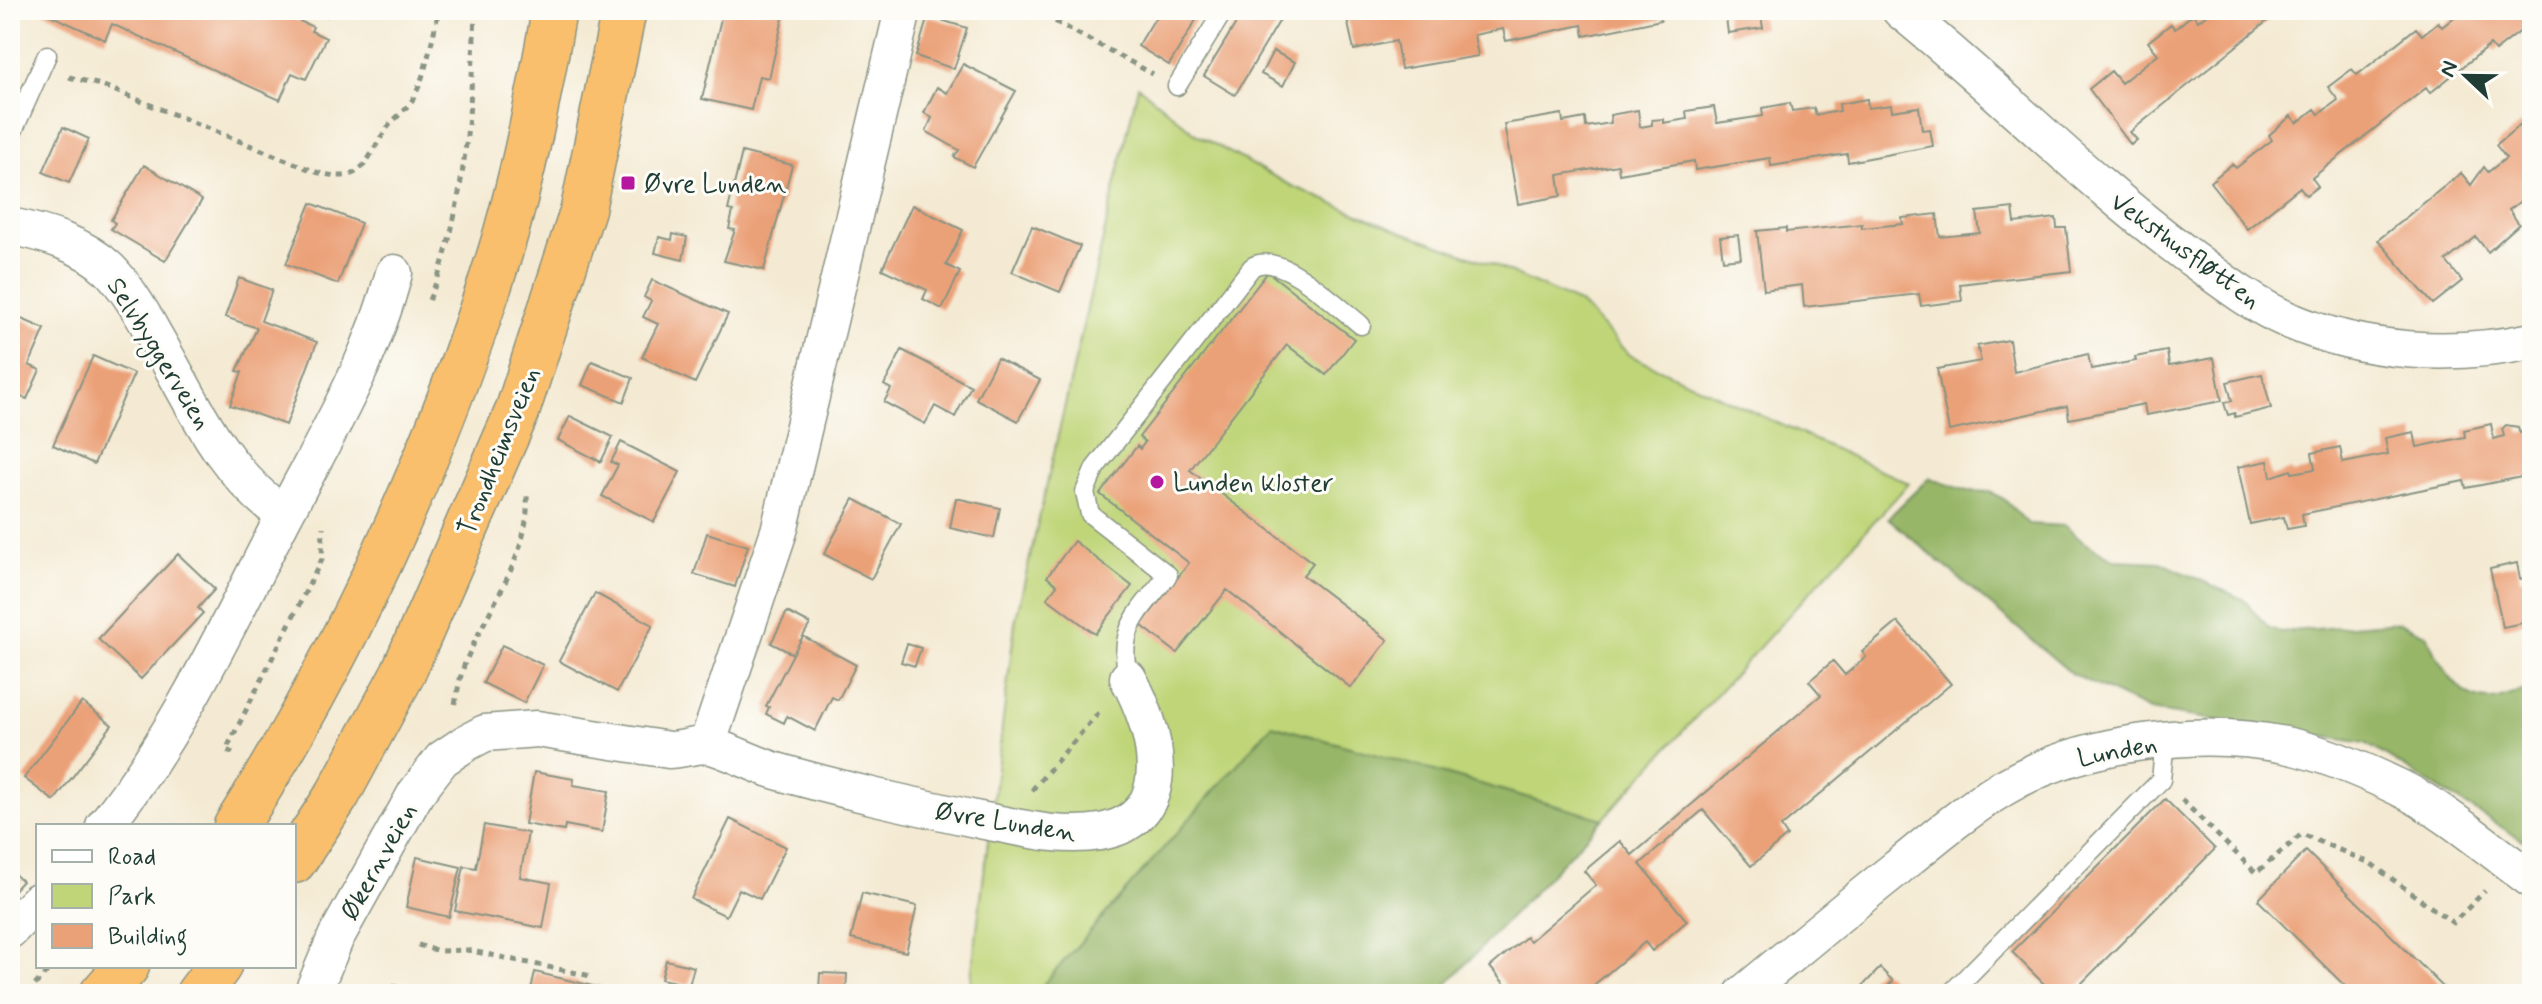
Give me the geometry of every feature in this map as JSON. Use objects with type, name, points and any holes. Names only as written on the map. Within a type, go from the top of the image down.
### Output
[{"type":"highway","points":[[237,824],[283,752],[340,643],[396,525],[454,384],[500,252],[540,91],[554,10]]},
{"type":"highway","name":"Trondheimsveien","points":[[296,858],[338,794],[403,673],[517,412],[583,209],[624,10]]},
{"type":"highway","points":[[102,994],[125,968]]},
{"type":"highway","points":[[198,994],[218,968]]},
{"type":"street","points":[[707,745],[779,531],[903,10]]},
{"type":"street","name":"Veksthusfløtten","points":[[1900,10],[2144,222],[2236,291],[2286,319],[2342,338],[2419,351],[2472,351],[2532,341]]},
{"type":"street","name":"Selvbyggerveien","points":[[10,226],[72,245],[110,270],[146,319],[238,477],[284,515]]},
{"type":"street","points":[[105,824],[205,669],[284,515],[339,418],[366,361],[394,273]]},
{"type":"street","name":"Øvre Lunden","points":[[466,743],[485,733],[537,729],[669,750],[689,750],[707,745],[771,769],[867,796],[1003,825],[1065,833],[1104,832],[1121,825],[1145,802],[1152,790],[1156,754],[1145,709],[1128,678]]},
{"type":"street","name":"Lunden","points":[[1743,994],[1945,829],[2004,787],[2087,752],[2165,740],[2285,745],[2349,766],[2401,788],[2532,880]]},
{"type":"street","name":"Økernveien","points":[[312,994],[336,937],[416,793],[442,759],[466,743]]},
{"type":"street","points":[[10,930],[36,903]]},
{"type":"lane","points":[[1177,86],[1224,10]]},
{"type":"lane","points":[[10,138],[47,55]]},
{"type":"lane","name":"Øvre Lunden","points":[[1128,678],[1124,640],[1130,626],[1168,575],[1090,514],[1085,492],[1095,468],[1252,267],[1260,262],[1268,261],[1290,270],[1361,325]]},
{"type":"lane","points":[[1950,994],[2161,780],[2165,740]]},
{"type":"path","points":[[300,10],[327,15],[332,10]]},
{"type":"path","points":[[60,90],[67,77],[101,85],[316,172],[336,178],[352,175],[368,163],[385,131],[413,98],[439,10]]},
{"type":"path","points":[[1034,10],[1177,86]]},
{"type":"path","points":[[10,186],[26,156]]},
{"type":"path","points":[[466,743],[454,712],[464,664],[510,570],[528,516],[527,492]]},
{"type":"path","points":[[234,754],[226,750],[322,559],[325,531],[321,522]]},
{"type":"path","points":[[1003,825],[1128,678]]},
{"type":"path","points":[[2161,780],[2256,873],[2302,834],[2370,863],[2453,923],[2496,880]]},
{"type":"path","points":[[418,945],[439,951],[467,950],[591,976]]},
{"type":"path","points":[[27,994],[50,968]]},
{"type":"green space","points":[[1138,86],[1197,135],[1292,186],[1400,231],[1489,263],[1581,304],[1629,355],[1909,483],[1603,819],[1272,725],[1035,994],[969,994],[1015,623]]},
{"type":"green space","points":[[1929,478],[1967,491],[1990,492],[2004,499],[2028,524],[2065,526],[2083,542],[2115,560],[2160,562],[2243,599],[2269,628],[2280,632],[2399,622],[2426,634],[2450,677],[2467,694],[2494,700],[2532,687],[2532,846],[2365,743],[2150,710],[2072,674],[1888,518]]},
{"type":"green space","points":[[1272,725],[1603,819],[1442,989],[1446,994],[1035,994]]},
{"type":"building","points":[[39,10],[275,10],[313,27],[311,31],[326,38],[306,79],[292,73],[280,100],[112,24],[105,40]]},
{"type":"building","points":[[723,10],[785,10],[769,78],[759,76],[751,110],[702,99]]},
{"type":"building","points":[[1160,10],[1202,10],[1169,65],[1138,46]]},
{"type":"building","points":[[1244,10],[1286,10],[1235,95],[1204,76]]},
{"type":"building","points":[[1345,10],[1659,10],[1661,20],[1584,36],[1582,25],[1506,41],[1503,29],[1474,35],[1478,56],[1401,69],[1396,41],[1354,50]]},
{"type":"building","points":[[1725,10],[1760,10],[1763,28],[1728,33]]},
{"type":"building","points":[[2212,10],[2281,10],[2130,132],[2137,140],[2131,145],[2089,89],[2111,71],[2121,83],[2158,54],[2148,42],[2171,24],[2175,29],[2193,14],[2198,21]]},
{"type":"building","points":[[2463,10],[2532,10],[2532,22],[2495,51],[2490,45],[2430,93],[2426,88],[2312,178],[2318,186],[2313,190],[2306,195],[2300,187],[2247,229],[2210,182],[2232,164],[2236,168],[2272,140],[2269,135],[2291,116],[2297,123],[2315,109],[2319,114],[2338,100],[2328,87],[2352,69],[2357,75],[2416,28],[2422,35],[2438,22],[2442,27]]},
{"type":"building","points":[[928,16],[967,28],[954,69],[916,56]]},
{"type":"building","points":[[1273,51],[1295,62],[1283,86],[1261,74]]},
{"type":"building","points":[[963,64],[1016,91],[973,167],[954,157],[959,150],[926,131],[932,118],[924,113],[937,87],[947,93]]},
{"type":"building","points":[[1867,99],[1868,108],[1891,105],[1892,111],[1919,107],[1922,130],[1930,129],[1933,146],[1848,162],[1847,154],[1771,166],[1770,158],[1695,170],[1694,161],[1619,174],[1618,165],[1558,175],[1561,196],[1518,204],[1504,124],[1562,114],[1563,122],[1585,118],[1586,127],[1611,123],[1610,115],[1638,110],[1640,127],[1652,125],[1652,120],[1663,119],[1663,123],[1687,119],[1686,111],[1714,107],[1717,123],[1763,116],[1762,108],[1790,103],[1792,111],[1814,108],[1816,115],[1840,111],[1839,104]]},
{"type":"building","points":[[2521,124],[2532,136],[2532,192],[2509,210],[2519,224],[2488,252],[2476,237],[2446,261],[2462,281],[2433,304],[2378,240],[2461,173],[2471,185],[2484,167],[2488,172],[2506,158],[2496,145]]},
{"type":"building","points":[[63,127],[89,139],[69,183],[43,172]]},
{"type":"building","points":[[742,152],[792,165],[764,270],[724,261],[735,230],[729,229],[733,211],[728,210]]},
{"type":"building","points":[[144,165],[202,200],[165,261],[111,229],[115,223],[111,220]]},
{"type":"building","points":[[311,203],[361,223],[338,284],[286,264]]},
{"type":"building","points":[[912,205],[963,230],[946,265],[960,272],[942,309],[923,299],[927,290],[882,269]]},
{"type":"building","points":[[2013,208],[2015,223],[2056,218],[2057,228],[2066,228],[2071,271],[1960,284],[1962,301],[1921,306],[1919,294],[1804,307],[1802,285],[1764,290],[1757,231],[1786,228],[1786,232],[1862,224],[1862,228],[1903,224],[1902,218],[1937,214],[1940,237],[1980,233],[1977,212]]},
{"type":"building","points":[[1032,226],[1080,246],[1060,292],[1012,272]]},
{"type":"building","points":[[673,234],[687,237],[683,260],[655,253],[659,237],[672,240]]},
{"type":"building","points":[[1738,235],[1741,258],[1723,260],[1720,237]]},
{"type":"building","name":"Lunden kloster","points":[[1268,272],[1354,339],[1326,375],[1287,345],[1190,470],[1313,563],[1303,575],[1388,640],[1351,688],[1227,590],[1177,653],[1141,625],[1189,563],[1100,494],[1137,446],[1140,449],[1145,442],[1139,437]]},
{"type":"building","points":[[239,278],[272,290],[261,321],[317,342],[286,425],[230,405],[242,372],[237,371],[257,328],[225,317]]},
{"type":"building","points":[[652,280],[728,314],[695,383],[642,357],[658,324],[643,317],[651,301],[644,297]]},
{"type":"building","points":[[10,314],[45,329],[29,365],[40,370],[27,399],[10,393]]},
{"type":"building","points":[[2009,340],[2014,372],[2088,354],[2091,369],[2136,361],[2135,357],[2167,351],[2169,366],[2214,358],[2222,401],[2146,415],[2144,404],[2069,419],[2067,406],[1949,431],[1937,369],[1981,361],[1977,346]]},
{"type":"building","points":[[902,350],[971,386],[955,417],[935,406],[925,424],[884,402],[891,389],[884,385]]},
{"type":"building","points":[[93,356],[134,374],[94,464],[53,445]]},
{"type":"building","points":[[997,358],[1040,380],[1018,421],[976,399]]},
{"type":"building","points":[[592,361],[633,378],[624,402],[582,385]]},
{"type":"building","points":[[2262,374],[2271,408],[2235,417],[2235,413],[2228,415],[2224,403],[2232,401],[2227,382]]},
{"type":"building","points":[[570,416],[613,437],[601,462],[558,440]]},
{"type":"building","points":[[2491,424],[2494,439],[2504,436],[2502,429],[2506,425],[2518,427],[2520,433],[2532,431],[2532,475],[2466,488],[2464,481],[2302,514],[2304,526],[2287,529],[2284,517],[2250,524],[2238,467],[2268,461],[2271,477],[2291,470],[2292,473],[2315,469],[2312,453],[2340,447],[2343,463],[2388,454],[2385,438],[2414,432],[2417,447],[2465,437],[2464,430]]},
{"type":"building","points":[[621,442],[680,472],[654,522],[602,496],[618,465],[611,462]]},
{"type":"building","points":[[956,498],[1000,508],[994,538],[950,528]]},
{"type":"building","points":[[854,499],[901,524],[871,579],[824,554]]},
{"type":"building","points":[[707,533],[748,546],[735,587],[694,574]]},
{"type":"building","points":[[1074,541],[1132,586],[1095,634],[1047,598],[1057,585],[1047,577]]},
{"type":"building","points":[[178,554],[215,589],[198,608],[203,613],[141,679],[98,639]]},
{"type":"building","points":[[2517,563],[2520,579],[2532,576],[2532,621],[2503,627],[2490,569]]},
{"type":"building","points":[[595,593],[653,625],[617,692],[559,661]]},
{"type":"building","points":[[787,612],[810,624],[803,636],[856,665],[838,700],[832,697],[815,731],[787,716],[784,723],[766,714],[769,707],[766,706],[793,654],[771,643]]},
{"type":"building","points":[[1898,622],[1951,684],[1781,827],[1787,836],[1751,866],[1703,810],[1640,864],[1687,921],[1652,951],[1645,942],[1583,994],[1513,994],[1490,967],[1526,937],[1530,941],[1596,885],[1584,871],[1620,841],[1632,855],[1821,695],[1809,681],[1833,661],[1845,675],[1866,657],[1862,652]]},
{"type":"building","points":[[907,644],[921,648],[915,666],[901,662]]},
{"type":"building","points":[[502,645],[543,665],[524,703],[483,683]]},
{"type":"building","points":[[82,702],[112,725],[54,801],[24,778]]},
{"type":"building","points":[[534,772],[574,779],[573,785],[609,791],[602,832],[565,825],[564,831],[525,824]]},
{"type":"building","points":[[2165,799],[2215,849],[2071,994],[2054,994],[2012,952]]},
{"type":"building","points":[[730,819],[786,847],[760,899],[739,889],[726,916],[691,899]]},
{"type":"building","points":[[484,825],[528,833],[520,877],[551,883],[543,928],[455,911],[464,866],[476,868]]},
{"type":"building","points":[[2306,851],[2450,994],[2353,994],[2258,900]]},
{"type":"building","points":[[417,857],[461,867],[449,917],[406,907]]},
{"type":"building","points":[[10,870],[22,881],[11,893],[19,900],[10,909]]},
{"type":"building","points":[[862,893],[917,906],[906,952],[851,939]]},
{"type":"building","points":[[666,960],[694,967],[689,985],[661,979]]},
{"type":"building","points":[[1880,968],[1893,981],[1880,994],[1855,994]]},
{"type":"building","points":[[535,972],[613,991],[612,994],[530,994]]},
{"type":"building","points":[[820,973],[847,974],[846,991],[819,990]]},
{"type":"building","points":[[394,985],[429,994],[370,994],[372,987],[392,992]]},
{"type":"place","name":"Øvre Lunden","points":[[628,183]]},
{"type":"place","name":"Lunden kloster","points":[[1157,482]]}]
